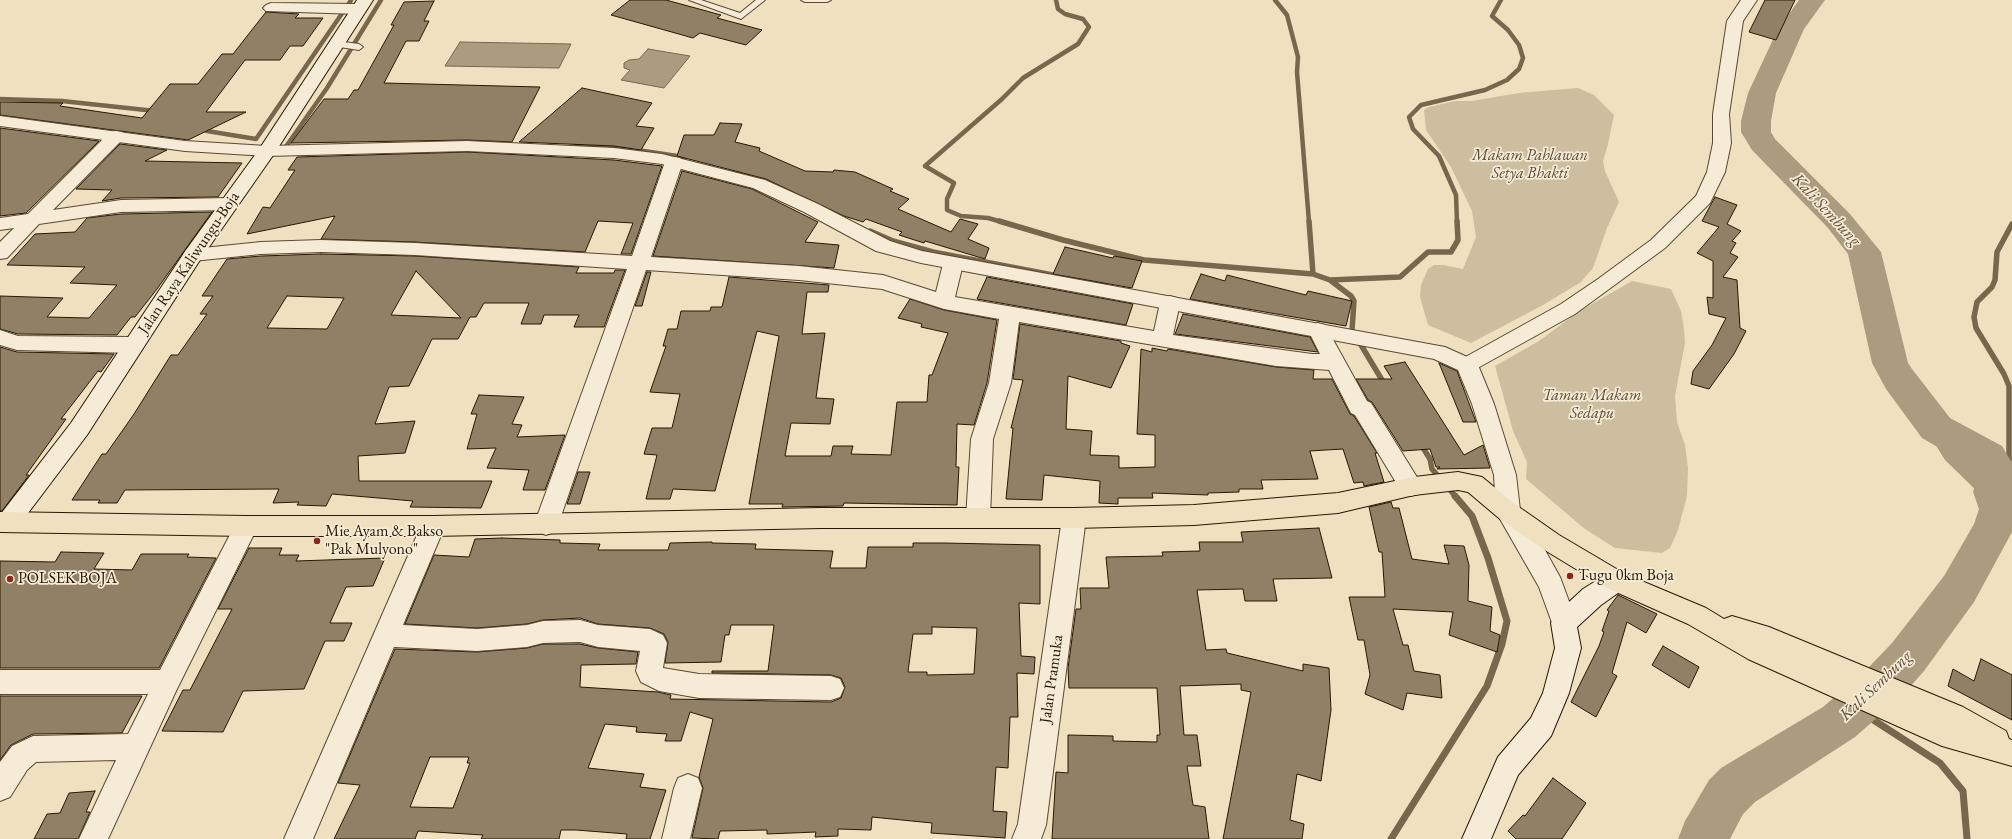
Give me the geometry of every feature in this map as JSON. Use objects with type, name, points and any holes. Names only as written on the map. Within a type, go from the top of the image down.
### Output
[{"type":"main road","points":[[3,525],[432,526],[546,525],[820,518],[1074,518],[1194,515],[1338,503],[1412,487],[1458,481],[1474,484],[1508,512],[1551,542],[1616,581],[2012,753]]},
{"type":"main road","points":[[1952,726],[2012,749]]},
{"type":"street","points":[[1467,365],[1568,309],[1604,284],[1658,244],[1679,225],[1704,198],[1716,172],[1722,143],[1721,114],[1735,21],[1749,0]]},
{"type":"street","points":[[271,8],[362,4]]},
{"type":"street","name":"Jalan Raya Kaliwungu-Boja","points":[[3,525],[79,430],[193,255],[267,151],[362,4]]},
{"type":"street","points":[[0,121],[185,146],[267,151],[467,146],[614,153],[674,162],[759,184],[812,208],[883,246],[953,264],[1438,352],[1467,365],[1483,404],[1505,475],[1508,512],[1531,548],[1550,585],[1564,623],[1568,648],[1556,693],[1541,727],[1508,766],[1476,839]]},
{"type":"street","points":[[0,253],[116,136]]},
{"type":"street","points":[[546,525],[576,448],[674,162]]},
{"type":"street","points":[[0,224],[121,206],[229,204]]},
{"type":"street","points":[[193,255],[261,248],[321,246],[454,252],[799,273],[883,282],[944,302],[1133,336],[1276,358],[1312,362],[1335,362]]},
{"type":"street","points":[[944,302],[953,264]]},
{"type":"street","points":[[1158,340],[1170,303]]},
{"type":"street","points":[[978,518],[982,439],[1000,383],[1010,313]]},
{"type":"street","points":[[1325,331],[1335,362],[1359,407],[1363,409],[1412,487]]},
{"type":"street","points":[[0,337],[17,343],[133,345]]},
{"type":"street","name":"Jalan Pramuka","points":[[1026,839],[1032,825],[1074,518]]},
{"type":"street","points":[[93,839],[167,682],[246,526]]},
{"type":"street","points":[[298,839],[432,526]]},
{"type":"street","points":[[1564,623],[1592,597],[1616,581]]},
{"type":"street","points":[[386,635],[477,640],[527,636],[543,632],[580,631],[598,636],[650,640],[655,646],[649,671],[650,674],[664,680],[699,686],[830,688]]},
{"type":"street","points":[[0,682],[167,682]]},
{"type":"street","points":[[0,787],[16,761],[22,755],[33,749],[137,747]]},
{"type":"street","points":[[676,839],[688,788]]},
{"type":"lane","points":[[693,0],[741,16],[761,0]]},
{"type":"lane","points":[[805,0],[827,0]]},
{"type":"lane","points":[[336,44],[359,47]]},
{"type":"green space","name":"Makam Pahlawan Setya Bhakti","points":[[1578,88],[1594,95],[1614,115],[1603,161],[1605,171],[1619,202],[1607,228],[1593,268],[1581,282],[1543,305],[1471,343],[1428,325],[1420,297],[1421,285],[1428,269],[1434,265],[1443,265],[1463,269],[1476,237],[1472,211],[1451,167],[1426,130],[1424,110],[1429,107],[1455,101],[1472,101],[1519,93]]},
{"type":"green space","name":"Taman Makam Sedapu","points":[[1632,281],[1671,289],[1681,311],[1684,329],[1685,343],[1675,396],[1677,422],[1685,445],[1688,468],[1687,496],[1678,530],[1670,548],[1662,553],[1615,548],[1585,529],[1526,479],[1527,462],[1513,431],[1495,366],[1539,341],[1578,312]]},
{"type":"shaded area","points":[[460,42],[571,44],[559,68],[445,66]]},
{"type":"shaded area","points":[[648,49],[690,56],[664,88],[621,80],[630,70],[624,68],[624,63],[629,60],[639,59]]},
{"type":"building","points":[[630,0],[666,0],[721,15],[717,18],[762,30],[746,45],[700,33],[693,38],[611,15]]},
{"type":"building","points":[[1765,0],[1795,0],[1776,40],[1749,32]]},
{"type":"building","points":[[434,1],[424,21],[429,21],[419,41],[406,41],[384,83],[540,87],[512,142],[467,140],[291,143],[324,99],[348,99],[354,90],[358,90],[394,25],[391,25],[404,2]]},
{"type":"building","points":[[266,12],[299,14],[295,18],[323,18],[303,46],[290,46],[280,60],[245,60],[206,112],[246,112],[188,140],[0,115],[0,102],[63,103],[60,106],[142,118],[170,84],[198,84],[222,54],[233,54]]},
{"type":"building","points":[[582,88],[652,103],[636,126],[654,128],[641,150],[614,146],[519,142]]},
{"type":"building","points":[[720,123],[742,124],[735,142],[760,148],[759,151],[805,171],[833,172],[834,170],[855,172],[893,189],[890,191],[909,199],[898,209],[951,232],[960,219],[978,224],[968,239],[989,248],[985,259],[925,241],[924,243],[899,235],[902,232],[866,219],[863,222],[844,216],[766,179],[677,156],[684,135],[714,135]]},
{"type":"building","points":[[0,128],[99,141],[26,213],[0,216]]},
{"type":"building","points":[[120,144],[167,150],[145,161],[242,163],[218,197],[121,198],[102,201],[112,190],[76,189]]},
{"type":"building","points":[[467,152],[614,160],[662,166],[631,254],[621,254],[633,223],[598,221],[585,252],[415,242],[321,239],[335,216],[247,234],[263,207],[270,208],[295,170],[288,170],[297,157]]},
{"type":"building","points":[[682,171],[752,189],[818,222],[805,242],[839,245],[834,268],[653,256]]},
{"type":"building","points":[[1715,197],[1737,205],[1727,224],[1741,231],[1732,241],[1736,243],[1730,253],[1738,257],[1723,277],[1737,280],[1740,328],[1746,331],[1734,354],[1709,389],[1691,384],[1693,371],[1712,345],[1726,318],[1709,314],[1707,297],[1713,298],[1713,261],[1697,253],[1719,227],[1702,221]]},
{"type":"building","points":[[212,212],[157,289],[135,317],[131,317],[117,335],[18,334],[0,329],[0,296],[63,298],[47,317],[89,318],[117,285],[70,283],[85,267],[7,265],[35,234],[75,232],[87,218],[121,214]]},
{"type":"building","points":[[1065,247],[1113,258],[1114,256],[1142,261],[1132,288],[1053,274]]},
{"type":"building","points":[[321,254],[415,256],[579,267],[576,273],[614,273],[615,270],[625,270],[604,327],[574,327],[579,315],[544,315],[541,324],[521,324],[529,303],[484,303],[476,317],[470,317],[458,339],[432,339],[409,386],[389,387],[375,424],[415,421],[405,453],[358,456],[359,481],[492,481],[481,508],[410,507],[413,501],[332,494],[326,506],[297,505],[299,502],[273,503],[279,489],[125,490],[117,503],[98,503],[100,500],[72,500],[102,454],[106,454],[134,414],[171,355],[178,355],[207,314],[200,314],[213,296],[202,296],[227,259]],"holes":[[[416,271],[461,318],[391,315]],[[287,296],[344,298],[327,329],[267,328]]]},
{"type":"building","points":[[647,272],[651,272],[642,306],[635,306]]},
{"type":"building","points":[[1201,274],[1225,281],[1227,275],[1306,295],[1308,291],[1352,301],[1346,326],[1190,299]]},
{"type":"building","points":[[729,277],[829,285],[828,292],[807,292],[802,334],[825,333],[816,398],[834,399],[830,424],[791,423],[785,456],[831,456],[833,446],[853,446],[851,454],[891,455],[897,402],[927,402],[929,375],[932,375],[948,333],[921,327],[922,324],[898,318],[910,299],[944,310],[997,320],[987,383],[974,425],[957,424],[956,467],[959,467],[957,505],[844,503],[843,506],[782,507],[783,504],[749,504],[779,336],[757,331],[715,491],[673,489],[670,499],[646,499],[657,455],[644,454],[652,428],[672,428],[680,394],[650,392],[666,346],[663,346],[668,329],[677,329],[681,311],[710,311],[711,307],[722,307]]},
{"type":"building","points":[[987,277],[1133,304],[1126,325],[977,299]]},
{"type":"building","points":[[1183,314],[1310,337],[1318,352],[1175,334]]},
{"type":"building","points":[[1020,324],[1121,341],[1121,343],[1130,346],[1111,388],[1068,376],[1066,429],[1092,431],[1090,455],[1119,456],[1119,468],[1155,467],[1155,435],[1137,434],[1141,349],[1152,352],[1152,348],[1167,351],[1168,349],[1276,367],[1314,370],[1313,379],[1332,379],[1350,414],[1354,416],[1377,453],[1375,453],[1384,482],[1364,486],[1363,482],[1354,483],[1343,449],[1310,451],[1318,479],[1261,480],[1263,489],[1239,489],[1239,492],[1208,493],[1208,495],[1152,493],[1153,498],[1118,498],[1118,504],[1099,503],[1100,481],[1044,475],[1042,500],[1006,499],[1013,428],[1011,428],[1023,380],[1013,379]]},
{"type":"building","points":[[0,347],[17,352],[114,354],[101,372],[98,371],[61,419],[66,419],[26,475],[29,475],[2,511],[0,511]]},
{"type":"building","points":[[1405,362],[1464,455],[1483,445],[1490,468],[1437,469],[1440,467],[1436,467],[1430,449],[1403,451],[1372,402],[1368,400],[1356,379],[1392,379],[1384,366]]},
{"type":"building","points":[[1439,363],[1457,371],[1476,422],[1463,422]]},
{"type":"building","points":[[479,395],[524,397],[512,424],[522,425],[517,437],[565,435],[545,490],[523,490],[529,470],[487,468],[496,448],[467,449],[477,414],[471,414]]},
{"type":"building","points":[[578,472],[590,472],[580,504],[567,504]]},
{"type":"building","points":[[1391,502],[1393,508],[1399,508],[1412,559],[1449,564],[1444,545],[1464,546],[1469,565],[1468,601],[1492,607],[1490,631],[1500,635],[1497,652],[1449,635],[1453,612],[1393,609],[1403,645],[1408,645],[1414,671],[1440,675],[1442,698],[1407,693],[1403,710],[1365,694],[1370,675],[1364,640],[1358,640],[1349,597],[1385,597],[1382,552],[1379,552],[1369,507]]},
{"type":"building","points":[[1319,528],[1332,578],[1273,579],[1277,601],[1245,601],[1243,589],[1197,590],[1206,650],[1226,649],[1227,653],[1303,671],[1303,664],[1329,668],[1331,710],[1321,781],[1297,774],[1290,820],[1304,824],[1302,839],[1223,839],[1251,692],[1241,690],[1241,684],[1180,686],[1184,735],[1197,735],[1201,766],[1187,766],[1193,805],[1205,807],[1209,839],[1052,839],[1056,772],[1068,773],[1068,735],[1113,736],[1113,741],[1157,742],[1157,735],[1160,735],[1157,688],[1069,688],[1068,668],[1076,609],[1081,609],[1080,588],[1109,588],[1106,557],[1163,556],[1162,552],[1200,551],[1199,542],[1243,542],[1241,532]]},
{"type":"building","points":[[502,538],[560,540],[560,543],[600,544],[598,550],[668,550],[670,543],[712,542],[756,544],[755,549],[833,551],[830,568],[866,568],[868,547],[913,547],[913,543],[1040,545],[1040,604],[1019,603],[1021,656],[1035,657],[1034,674],[1017,673],[1018,717],[1010,717],[1008,768],[996,767],[993,811],[1007,812],[1005,838],[931,833],[932,823],[872,817],[871,830],[838,829],[838,836],[815,837],[816,832],[767,834],[767,830],[720,831],[718,839],[692,838],[703,788],[699,777],[713,719],[690,712],[681,741],[665,741],[667,734],[636,732],[637,727],[605,724],[588,768],[644,774],[640,787],[666,790],[650,839],[626,839],[627,834],[561,830],[559,839],[481,839],[483,835],[418,831],[415,839],[334,839],[360,785],[338,783],[395,649],[477,652],[527,648],[543,644],[580,644],[598,648],[638,652],[636,664],[581,665],[580,687],[658,692],[671,695],[670,699],[831,702],[841,698],[845,687],[841,678],[831,675],[712,673],[712,671],[768,671],[774,625],[731,625],[729,635],[725,635],[721,662],[665,663],[668,642],[664,634],[650,628],[598,624],[580,618],[543,620],[527,624],[477,628],[405,624],[434,555],[469,557],[475,539]],"holes":[[[932,627],[977,628],[974,674],[927,675],[927,672],[908,672],[913,634],[932,634]],[[430,757],[469,757],[467,763],[470,763],[453,808],[410,807]]]},
{"type":"building","points":[[249,548],[282,548],[279,555],[299,555],[296,561],[385,558],[373,586],[346,587],[330,623],[352,623],[344,641],[325,641],[304,689],[243,691],[223,732],[162,731],[183,690],[190,690],[232,609],[218,609]]},
{"type":"building","points":[[61,552],[104,553],[94,569],[132,570],[141,554],[189,554],[187,557],[216,558],[159,668],[0,668],[0,561],[55,562]]},
{"type":"building","points":[[1618,595],[1657,614],[1646,633],[1627,622],[1612,673],[1617,676],[1596,717],[1571,702],[1599,646],[1604,632],[1602,631],[1609,611],[1607,610]]},
{"type":"building","points":[[1663,646],[1699,667],[1689,688],[1652,665]]},
{"type":"building","points":[[1981,659],[2012,675],[2012,720],[1948,686],[1953,669],[1974,681]]},
{"type":"building","points":[[0,696],[142,696],[122,733],[33,734],[11,745],[0,760]]},
{"type":"building","points":[[1553,778],[1586,803],[1562,839],[1516,839],[1508,831],[1523,815],[1525,816]]},
{"type":"building","points":[[95,791],[86,812],[90,812],[78,839],[34,839],[47,814],[60,813],[69,793]]},
{"type":"waterway","points":[[348,5],[351,0]]},
{"type":"waterway","points":[[289,147],[285,148],[327,88],[381,0]]},
{"type":"waterway","points":[[1002,222],[988,218],[961,216],[947,210],[947,199],[954,183],[925,166],[1002,99],[1023,78],[1078,44],[1089,27],[1083,19],[1065,14],[1058,9],[1056,0]]},
{"type":"waterway","points":[[1275,0],[1287,15],[1298,57],[1297,72],[1309,222]]},
{"type":"waterway","points":[[1457,222],[1456,195],[1439,156],[1413,129],[1409,117],[1421,105],[1485,90],[1507,80],[1519,69],[1523,58],[1519,45],[1508,30],[1492,16],[1501,0]]},
{"type":"waterway","name":"Kali Sembung","points":[[1703,839],[1726,797],[1738,785],[1839,722],[1886,681],[1908,657],[1959,589],[1994,527],[1999,509],[1993,492],[1998,474],[1988,457],[1936,428],[1899,379],[1890,363],[1864,252],[1839,221],[1763,144],[1756,132],[1756,121],[1762,93],[1791,29],[1812,0]]},
{"type":"waterway","points":[[201,128],[207,131],[256,139],[343,12]]},
{"type":"waterway","points":[[0,99],[62,101],[155,111]]},
{"type":"waterway","points":[[576,146],[624,148],[684,157]]},
{"type":"waterway","points":[[734,170],[759,179]]},
{"type":"waterway","points":[[999,221],[1063,240],[1144,260],[1313,274]]},
{"type":"waterway","points":[[1309,221],[1313,274]]},
{"type":"waterway","points":[[1330,280],[1400,277],[1428,252],[1451,252],[1458,240],[1457,221]]},
{"type":"waterway","points":[[1998,474],[2007,475],[2009,472],[2009,386],[2004,374],[1976,328],[1974,317],[1977,302],[1992,287],[1995,280],[1997,252],[2012,224]]},
{"type":"waterway","points":[[870,231],[893,241],[933,252],[1105,285]]},
{"type":"waterway","points":[[1313,274],[1330,280]]},
{"type":"waterway","points":[[1330,280],[1351,296],[1354,301],[1352,330],[1385,385]]},
{"type":"waterway","name":"Kali Sembung","points":[[1936,428],[1953,454],[1993,492]]},
{"type":"waterway","points":[[1420,443],[1430,459],[1432,469],[1456,497]]},
{"type":"waterway","points":[[1391,839],[1487,686],[1502,644],[1507,621],[1488,558],[1472,516],[1455,496]]},
{"type":"waterway","points":[[1855,708],[1940,763],[1963,791],[1967,839]]},
{"type":"place","name":"Mie Ayam & Bakso \"Pak Mulyono\"","points":[[317,541]]},
{"type":"place","name":"Tugu 0km Boja","points":[[1570,576]]},
{"type":"place","name":"POLSEK BOJA","points":[[10,579]]}]
